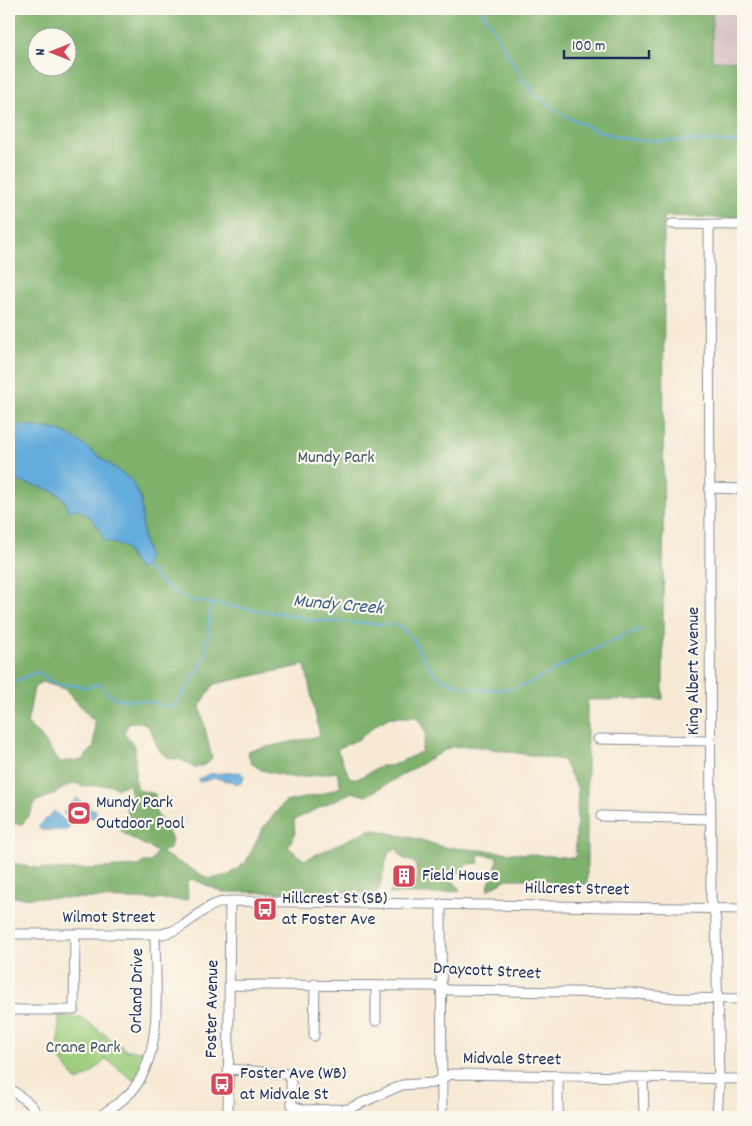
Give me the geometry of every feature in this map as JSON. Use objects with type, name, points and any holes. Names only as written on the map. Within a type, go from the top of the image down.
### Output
[{"type":"street","points":[[672,224],[743,225]]},
{"type":"street","name":"King Albert Avenue","points":[[709,224],[710,819],[711,899],[715,909],[718,999],[719,1079],[717,1117]]},
{"type":"street","points":[[710,488],[743,489]]},
{"type":"street","points":[[598,739],[710,741]]},
{"type":"street","points":[[601,816],[710,819]]},
{"type":"street","name":"Hillcrest Street","points":[[230,902],[743,909]]},
{"type":"street","name":"Wilmot Street","points":[[9,934],[155,934],[178,930],[207,907],[216,903],[230,902]]},
{"type":"street","name":"Foster Avenue","points":[[228,1117],[230,902]]},
{"type":"street","points":[[441,904],[442,1117]]},
{"type":"street","points":[[9,1010],[74,1010],[75,934]]},
{"type":"street","name":"Orland Drive","points":[[98,1117],[131,1092],[150,1058],[154,1029],[155,934]]},
{"type":"street","name":"Draycott Street","points":[[229,984],[435,986],[448,990],[634,993],[675,998],[743,999]]},
{"type":"street","points":[[314,1036],[315,984]]},
{"type":"street","points":[[376,986],[376,1021]]},
{"type":"street","name":"Midvale Street","points":[[228,1069],[288,1074],[291,1082],[292,1105],[303,1110],[348,1109],[402,1085],[434,1082],[450,1074],[743,1079]]},
{"type":"street","points":[[558,1077],[558,1117]]},
{"type":"street","points":[[643,1078],[644,1117]]},
{"type":"street","points":[[12,1090],[30,1104],[40,1117]]},
{"type":"shaded area","points":[[712,9],[743,9],[743,61],[712,60]]},
{"type":"green space","name":"Mundy Park","points":[[9,9],[712,9],[712,60],[743,61],[743,219],[664,216],[663,699],[587,700],[587,884],[560,886],[545,879],[507,879],[488,890],[497,857],[479,854],[479,863],[468,864],[452,879],[460,890],[437,894],[388,894],[394,886],[418,881],[415,863],[402,858],[396,848],[388,854],[378,893],[222,892],[193,879],[187,881],[188,900],[9,897],[9,861],[39,868],[90,869],[139,866],[143,862],[151,862],[157,852],[120,830],[127,821],[126,806],[131,796],[129,783],[116,789],[112,785],[82,786],[76,783],[36,801],[29,816],[22,824],[9,824],[9,473],[10,477],[51,490],[64,500],[67,507],[78,508],[92,518],[103,535],[124,547],[131,559],[147,550],[143,538],[141,499],[131,480],[78,441],[58,430],[20,425],[9,435]],"holes":[[[305,665],[320,736],[247,751],[251,763],[261,770],[295,778],[337,772],[341,787],[322,794],[285,802],[264,826],[246,862],[229,875],[209,879],[160,852],[170,849],[172,839],[155,811],[155,794],[139,790],[135,784],[135,747],[124,732],[129,723],[139,722],[145,724],[150,729],[163,754],[170,758],[182,760],[194,768],[207,764],[212,759],[200,706],[214,684]],[[42,682],[65,689],[95,722],[94,747],[82,760],[59,762],[40,735],[27,724],[34,688]],[[390,717],[417,717],[426,733],[421,752],[391,766],[381,766],[359,778],[350,778],[337,749],[359,739],[376,725]],[[472,746],[563,760],[578,789],[575,858],[443,847],[371,829],[304,860],[288,847],[295,833],[294,820],[352,792],[366,796],[450,747]]]},
{"type":"green space","name":"Crane Park","points":[[59,1012],[75,1019],[81,1017],[126,1050],[152,1051],[137,1083],[106,1059],[88,1076],[77,1081],[59,1058]]},
{"type":"water","points":[[20,425],[58,430],[78,441],[131,480],[141,499],[143,538],[148,556],[145,567],[138,568],[124,547],[103,540],[97,525],[78,508],[67,512],[64,498],[58,494],[10,477],[9,435]]},
{"type":"water","points":[[240,772],[245,777],[240,784],[215,778],[199,782],[199,779],[209,774]]},
{"type":"water","points":[[77,798],[88,808],[96,810],[95,818],[86,816],[77,826],[63,813]]},
{"type":"water","points":[[54,811],[70,826],[66,830],[41,830],[38,827]]},
{"type":"waterway","points":[[480,9],[522,78],[544,101],[572,120],[604,133],[635,140],[743,142]]},
{"type":"waterway","name":"Mundy Creek","points":[[142,568],[148,570],[167,587],[189,600],[297,616],[309,620],[395,625],[410,636],[433,672],[443,679],[454,684],[478,689],[514,688]]},
{"type":"waterway","points":[[9,683],[39,672],[52,682],[58,684],[88,688],[94,684],[101,685],[115,698],[149,702],[169,708],[175,705],[200,668],[206,653],[211,603]]},
{"type":"waterway","name":"Mundy Creek","points":[[519,687],[622,636],[641,629]]},
{"type":"place","name":"Mundy Park Outdoor Pool","points":[[79,813]]},
{"type":"place","name":"Field House","points":[[404,876]]},
{"type":"place","name":"Hillcrest St (SB) at Foster Ave","points":[[265,909]]},
{"type":"place","name":"Foster Ave (WB) at Midvale St","points":[[222,1084]]}]
